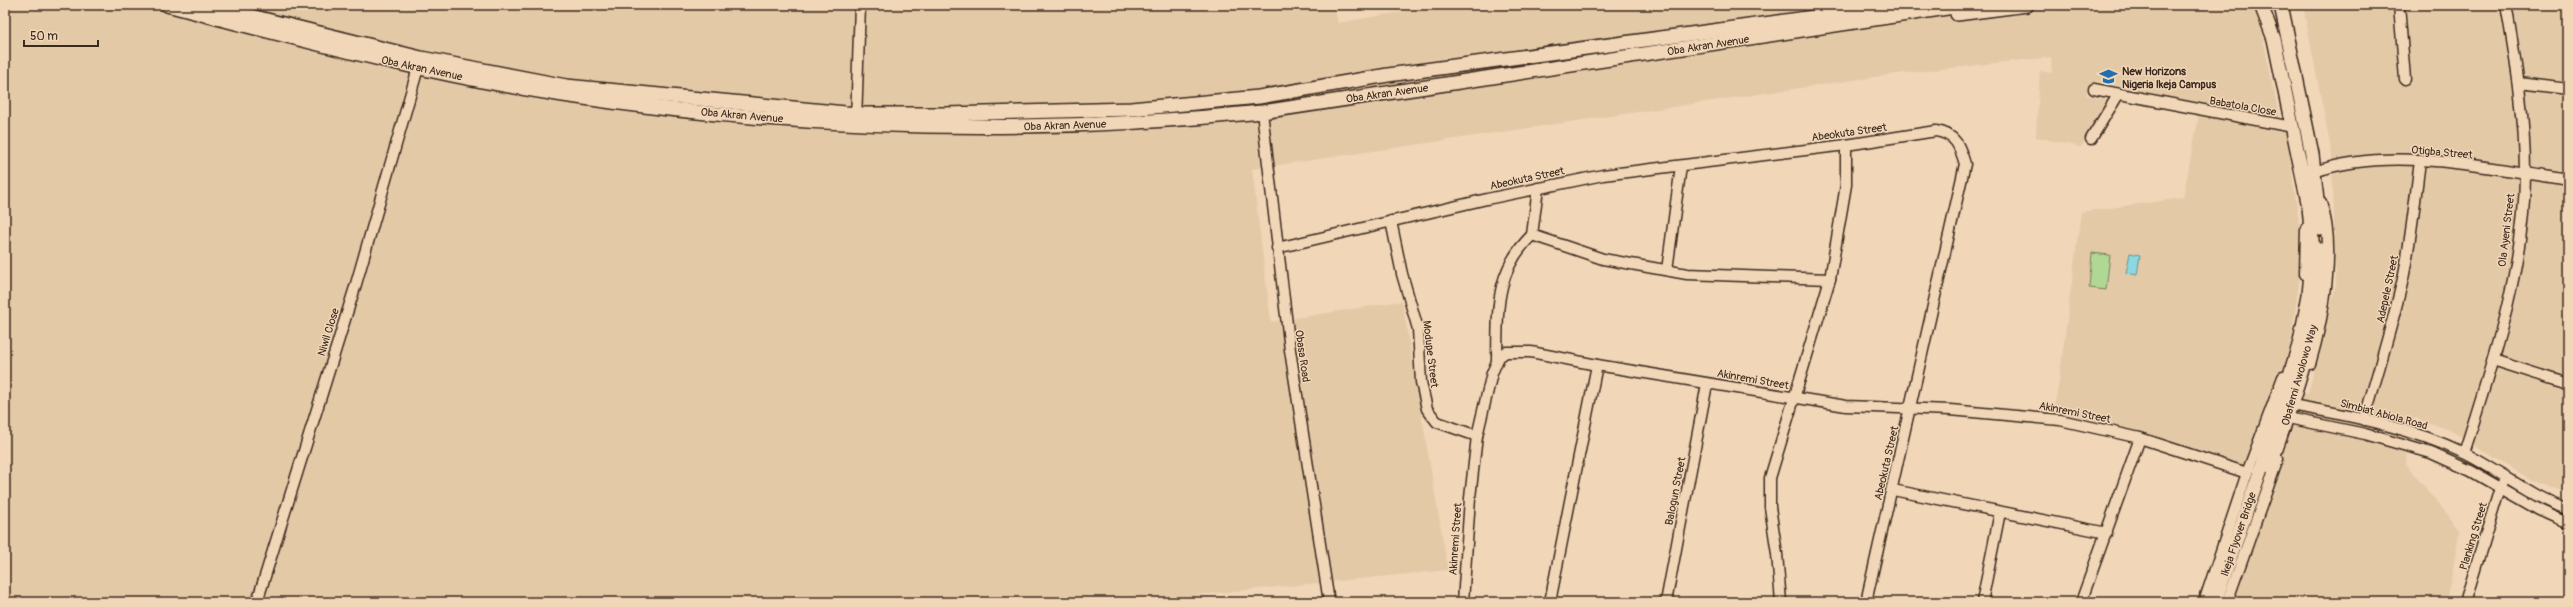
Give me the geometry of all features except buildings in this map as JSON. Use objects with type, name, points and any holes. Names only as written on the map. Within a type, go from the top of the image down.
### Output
[{"type":"main road","name":"Oba Akran Avenue","points":[[167,5],[418,68],[563,95],[737,116],[856,119],[1036,127],[1175,121],[1262,112],[1967,5]]},
{"type":"main road","name":"Oba Akran Avenue","points":[[206,5],[421,58],[525,79],[606,91],[856,119],[1131,109],[1206,103],[1259,97],[1388,75],[1903,5]]},
{"type":"main road","points":[[1941,10],[1958,14],[2027,5]]},
{"type":"main road","points":[[2261,5],[2269,25]]},
{"type":"main road","points":[[2265,5],[2293,127],[2309,175]]},
{"type":"main road","points":[[2282,8],[2312,154],[2309,175]]},
{"type":"main road","name":"Obafemi Awolowo Way","points":[[2266,467],[2297,389],[2314,331],[2320,280],[2321,255],[2318,193],[2309,175]]},
{"type":"main road","name":"Obafemi Awolowo Way","points":[[2266,467],[2300,342],[2309,295],[2312,239],[2309,207],[2309,175]]},
{"type":"main road","name":"Ikeja Flyover Bridge","points":[[2215,602],[2266,467]]},
{"type":"main road","name":"Ikeja Flyover Bridge","points":[[2223,602],[2266,467]]},
{"type":"street","points":[[856,119],[860,5]]},
{"type":"street","points":[[2399,5],[2405,79]]},
{"type":"street","name":"Ola Ayeni Street","points":[[2464,453],[2493,360],[2520,236],[2525,174],[2519,84],[2506,5]]},
{"type":"street","name":"Niwil Close","points":[[257,602],[356,284],[418,68]]},
{"type":"street","points":[[2519,84],[2568,89]]},
{"type":"street","name":"Babatola Close","points":[[2094,89],[2118,95],[2293,127]]},
{"type":"street","points":[[2091,139],[2118,95]]},
{"type":"street","name":"Obasa Road","points":[[1262,112],[1276,248],[1290,350],[1329,602]]},
{"type":"street","name":"Abeokuta Street","points":[[1276,248],[1538,188],[1603,175],[1846,145],[1936,131],[1945,132],[1959,144],[1965,164],[1893,490],[1866,602]]},
{"type":"street","points":[[1781,602],[1768,489],[1772,467],[1795,399],[1830,279],[1846,185],[1846,145]]},
{"type":"street","name":"Otigba Street","points":[[2309,175],[2344,163],[2420,161],[2568,180]]},
{"type":"street","name":"Adepele Street","points":[[2364,420],[2389,335],[2403,278],[2412,227],[2420,161]]},
{"type":"street","points":[[1667,270],[1681,166]]},
{"type":"street","points":[[1497,360],[1498,309],[1506,268],[1519,247],[1532,235],[1538,188]]},
{"type":"street","points":[[2227,602],[2293,419],[2317,340],[2325,293],[2327,228],[2318,193]]},
{"type":"street","points":[[2204,602],[2247,473],[2298,334],[2305,282],[2306,219],[2309,207]]},
{"type":"street","name":"Modupe Street","points":[[1392,221],[1402,274],[1418,329],[1421,382],[1427,409],[1437,422],[1477,436]]},
{"type":"street","points":[[1532,235],[1603,258],[1687,274],[1830,279]]},
{"type":"street","name":"Akinremi Street","points":[[1463,602],[1470,498],[1477,436],[1492,373],[1497,360],[1506,352],[1515,350],[1795,399],[1846,406],[1911,410],[1950,410],[2034,416],[2140,438],[2247,473]]},
{"type":"street","points":[[2493,360],[2568,384]]},
{"type":"street","points":[[1550,602],[1597,365]]},
{"type":"street","name":"Balogun Street","points":[[1666,602],[1707,384]]},
{"type":"street","name":"Simbiat Abiola Road","points":[[2297,406],[2409,431],[2464,453],[2536,495],[2568,508]]},
{"type":"street","points":[[2293,419],[2406,444],[2471,471],[2539,510],[2568,523]]},
{"type":"street","points":[[2081,602],[2140,438]]},
{"type":"street","name":"Planking Street","points":[[2465,602],[2500,488],[2508,478]]},
{"type":"street","points":[[1893,490],[2107,533]]},
{"type":"street","points":[[1982,602],[2000,512]]},
{"type":"shaded area","points":[[5,5],[1334,5],[1338,23],[1440,5],[2046,5],[2047,11],[2090,5],[2256,5],[2280,120],[2286,130],[2303,251],[2288,366],[2280,390],[2308,394],[2336,284],[2332,155],[2303,5],[2568,5],[2568,494],[2534,482],[2450,430],[2415,418],[2407,446],[2406,464],[2460,530],[2447,602],[2204,602],[2245,477],[2052,415],[2058,388],[2081,212],[2183,198],[2201,104],[2098,81],[2089,88],[2086,95],[2108,100],[2081,147],[2036,137],[2040,71],[2052,73],[2051,57],[1888,75],[1252,169],[1271,322],[1402,301],[1448,570],[1197,595],[1196,602],[5,602]]},
{"type":"green space","points":[[2092,253],[2110,255],[2106,290],[2089,288]]},
{"type":"water","points":[[2130,253],[2140,255],[2137,275],[2126,273]]},
{"type":"place","name":"New Horizons Nigeria Ikeja Campus","points":[[2109,77]]}]
